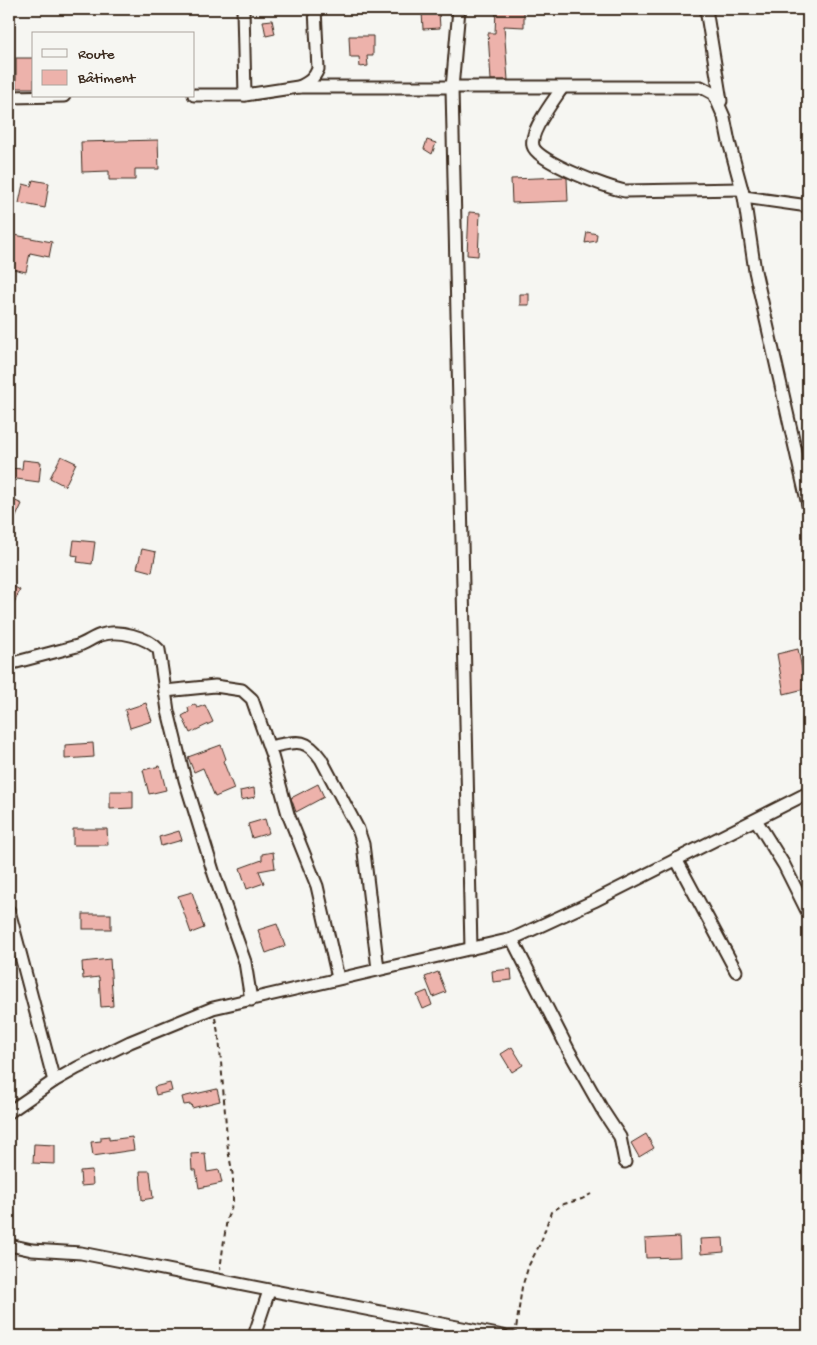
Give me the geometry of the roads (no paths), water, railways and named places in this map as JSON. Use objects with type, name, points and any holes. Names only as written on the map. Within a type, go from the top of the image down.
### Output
[{"type":"street","points":[[243,9],[245,95]]},
{"type":"street","points":[[298,88],[310,82],[318,69],[315,9]]},
{"type":"street","points":[[459,9],[452,88],[471,949]]},
{"type":"street","points":[[706,9],[729,142],[743,193],[755,271],[808,505]]},
{"type":"street","points":[[195,95],[245,95],[298,88],[701,87],[714,94],[724,117]]},
{"type":"street","points":[[562,88],[534,133],[533,145],[539,154],[549,161],[611,189],[625,191],[743,193],[808,206]]},
{"type":"street","points":[[9,97],[32,97]]},
{"type":"street","points":[[9,664],[87,644],[102,635],[120,633],[152,642],[159,650],[168,711],[184,780],[245,962],[251,1000]]},
{"type":"street","points":[[165,690],[215,686],[242,690],[252,699],[269,747],[288,814],[317,886],[338,978]]},
{"type":"street","points":[[269,747],[298,742],[308,744],[314,749],[358,829],[363,844],[378,969]]},
{"type":"street","points":[[9,1112],[54,1081],[130,1042],[213,1008],[512,939],[676,860],[808,793]]},
{"type":"street","points":[[756,820],[784,865],[808,913]]},
{"type":"street","points":[[676,860],[736,971]]},
{"type":"street","points":[[9,911],[54,1081]]},
{"type":"street","points":[[512,939],[569,1051],[620,1137],[625,1162]]},
{"type":"street","points":[[9,1245],[32,1250],[81,1253],[496,1336]]},
{"type":"street","points":[[254,1336],[269,1291]]}]
